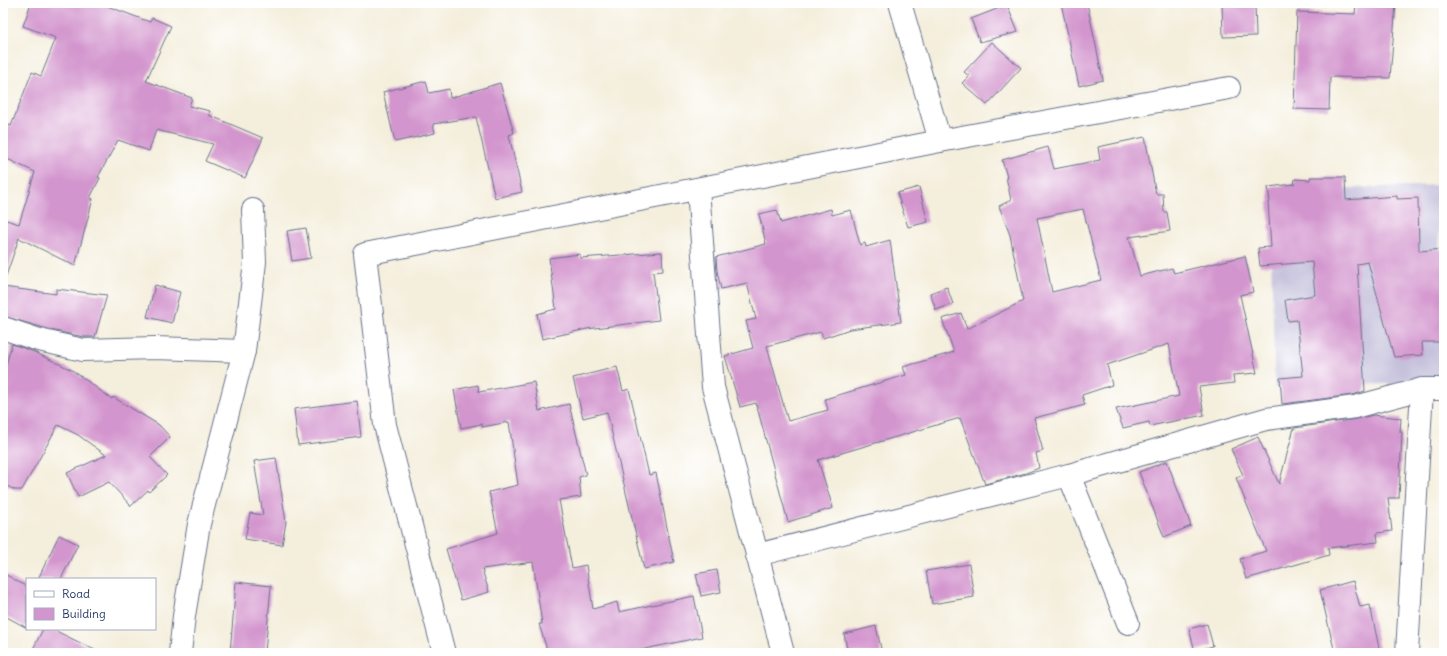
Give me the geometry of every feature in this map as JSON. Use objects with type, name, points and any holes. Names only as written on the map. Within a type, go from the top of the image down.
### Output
[{"type":"street","points":[[900,3],[940,141]]},
{"type":"street","points":[[444,653],[385,425],[364,254],[940,141],[1229,88]]},
{"type":"street","points":[[698,189],[713,387],[783,653]]},
{"type":"street","points":[[180,653],[184,616],[199,524],[244,351],[255,262],[253,210]]},
{"type":"street","points":[[3,328],[39,340],[83,350],[155,348],[244,351]]},
{"type":"street","points":[[757,555],[1069,475],[1266,418],[1355,407],[1422,389],[1444,389]]},
{"type":"street","points":[[1407,653],[1422,389]]},
{"type":"street","points":[[1069,475],[1128,623]]},
{"type":"shaded area","points":[[1438,185],[1443,382],[1275,388],[1269,191]]},
{"type":"building","points":[[31,3],[99,3],[150,22],[152,18],[171,26],[146,81],[192,98],[189,106],[210,111],[209,115],[263,138],[245,178],[205,161],[213,144],[156,130],[149,151],[118,140],[98,177],[100,178],[90,198],[93,199],[75,266],[19,238],[6,276],[3,276],[3,219],[19,224],[35,172],[3,157],[3,122],[11,126],[32,72],[41,76],[56,38],[23,26]]},
{"type":"building","points":[[1061,3],[1087,3],[1103,80],[1079,86]]},
{"type":"building","points":[[1222,3],[1255,3],[1256,36],[1223,37]]},
{"type":"building","points":[[1356,3],[1396,3],[1390,78],[1330,77],[1329,110],[1294,109],[1297,12],[1355,14]]},
{"type":"building","points":[[1007,5],[1018,32],[980,42],[971,19]]},
{"type":"building","points":[[992,42],[1021,68],[987,105],[962,83],[969,76],[964,72]]},
{"type":"building","points":[[426,81],[429,93],[449,89],[450,98],[500,83],[514,133],[509,135],[522,192],[495,198],[476,117],[433,124],[435,133],[395,142],[383,92]]},
{"type":"building","points":[[1145,137],[1156,194],[1163,194],[1164,212],[1167,212],[1170,231],[1129,237],[1140,276],[1172,268],[1174,273],[1245,256],[1253,292],[1240,295],[1257,373],[1233,375],[1234,383],[1199,387],[1204,415],[1150,426],[1149,422],[1123,428],[1116,409],[1179,396],[1169,344],[1107,365],[1112,385],[1082,395],[1085,405],[1034,418],[1043,451],[1036,453],[1039,468],[985,484],[960,418],[818,460],[833,508],[788,522],[756,403],[740,407],[725,356],[753,348],[746,321],[756,319],[747,283],[721,289],[716,257],[766,244],[759,214],[777,210],[781,223],[831,209],[832,215],[851,210],[860,245],[865,243],[866,247],[890,240],[901,322],[850,329],[823,338],[821,332],[767,346],[788,421],[828,410],[825,399],[906,375],[903,367],[954,352],[942,319],[961,313],[967,329],[1023,301],[1010,235],[999,206],[1011,200],[1002,160],[1048,147],[1054,169],[1100,160],[1098,147]],"holes":[[[1083,209],[1101,280],[1052,292],[1037,218]]]},
{"type":"building","points":[[1310,177],[1345,177],[1346,200],[1397,196],[1397,199],[1418,198],[1419,251],[1444,249],[1444,342],[1422,342],[1423,355],[1394,357],[1368,262],[1357,264],[1365,391],[1353,395],[1282,404],[1280,378],[1303,376],[1297,320],[1288,321],[1285,300],[1315,295],[1312,262],[1260,266],[1258,248],[1271,247],[1268,202],[1270,202],[1268,187],[1294,184],[1295,179],[1310,180]]},
{"type":"building","points":[[919,187],[928,222],[908,227],[897,193]]},
{"type":"building","points":[[306,228],[311,258],[292,261],[287,231]]},
{"type":"building","points":[[662,252],[663,271],[653,272],[659,320],[587,329],[542,339],[537,314],[556,309],[549,258],[580,254],[580,258]]},
{"type":"building","points":[[155,285],[180,292],[172,323],[147,317]]},
{"type":"building","points":[[3,287],[56,294],[56,289],[107,295],[95,337],[84,337],[55,331],[3,316]]},
{"type":"building","points":[[947,287],[953,304],[936,310],[930,293]]},
{"type":"building","points":[[12,344],[32,351],[72,370],[112,399],[113,397],[159,425],[170,437],[150,457],[167,475],[131,506],[109,482],[78,497],[67,473],[106,455],[78,435],[58,425],[22,490],[15,490],[3,484],[3,375]]},
{"type":"building","points":[[617,367],[623,391],[629,389],[649,475],[656,473],[674,562],[644,569],[607,412],[583,418],[573,378]]},
{"type":"building","points":[[534,382],[539,411],[569,404],[586,475],[579,477],[581,497],[559,500],[572,568],[586,565],[593,609],[617,602],[619,612],[694,596],[702,637],[640,650],[640,653],[548,653],[539,624],[542,624],[533,562],[482,569],[489,592],[461,600],[446,549],[498,533],[489,492],[518,485],[509,422],[482,427],[482,424],[461,428],[454,390],[478,385],[479,392]]},
{"type":"building","points":[[357,401],[361,437],[298,445],[294,409]]},
{"type":"building","points":[[1373,415],[1401,418],[1400,432],[1402,432],[1399,498],[1388,498],[1392,531],[1377,533],[1378,542],[1328,548],[1329,555],[1246,579],[1240,559],[1266,551],[1236,478],[1243,475],[1231,449],[1258,437],[1279,484],[1294,428],[1357,419]]},
{"type":"building","points":[[276,458],[286,522],[282,545],[245,539],[250,513],[263,515],[254,461]]},
{"type":"building","points":[[1167,461],[1191,526],[1164,537],[1139,472]]},
{"type":"building","points":[[59,535],[78,544],[61,578],[38,578]]},
{"type":"building","points":[[969,564],[974,597],[932,604],[926,571]]},
{"type":"building","points":[[717,570],[721,592],[701,596],[696,574]]},
{"type":"building","points":[[3,573],[26,586],[26,627],[3,615]]},
{"type":"building","points":[[1353,581],[1360,607],[1370,605],[1380,653],[1335,653],[1320,590]]},
{"type":"building","points":[[236,582],[271,586],[265,653],[230,653]]},
{"type":"building","points":[[1207,624],[1213,646],[1195,651],[1189,629]]},
{"type":"building","points":[[876,626],[882,653],[848,653],[844,634]]},
{"type":"building","points":[[42,630],[54,630],[101,653],[31,653]]}]
